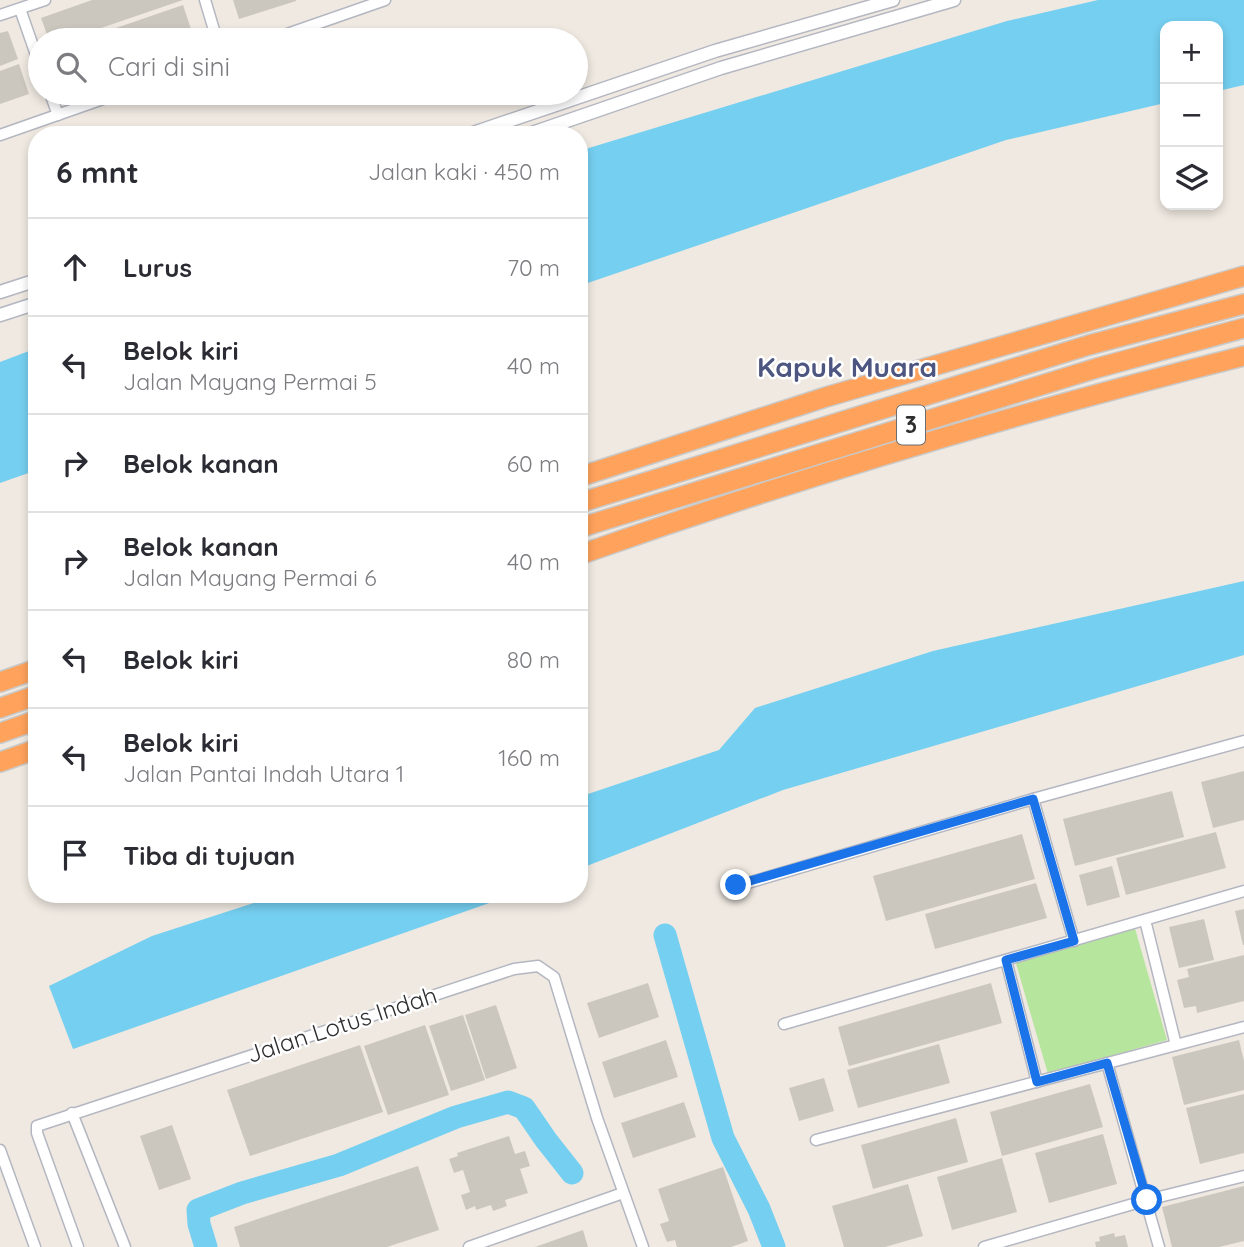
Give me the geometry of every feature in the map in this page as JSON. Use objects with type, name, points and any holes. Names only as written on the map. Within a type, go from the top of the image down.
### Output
[{"type":"highway","name":"3","points":[[588,474],[826,397],[1244,276]]},
{"type":"highway","name":"3","points":[[588,500],[1076,349],[1244,304]]},
{"type":"highway","name":"3","points":[[588,525],[1084,372],[1244,328]]},
{"type":"highway","name":"3","points":[[588,552],[842,469],[1105,391],[1244,356]]},
{"type":"highway","points":[[0,682],[28,672]]},
{"type":"highway","points":[[0,708],[28,698]]},
{"type":"highway","points":[[0,733],[28,723]]},
{"type":"highway","points":[[0,762],[28,751]]},
{"type":"street","points":[[0,16],[45,0]]},
{"type":"street","points":[[205,0],[213,28]]},
{"type":"street","points":[[304,28],[384,0]]},
{"type":"street","points":[[588,94],[715,51],[893,0]]},
{"type":"street","points":[[552,126],[721,68],[954,0]]},
{"type":"street","points":[[20,9],[28,32]]},
{"type":"street","points":[[715,51],[721,68]]},
{"type":"street","points":[[54,105],[58,115]]},
{"type":"street","points":[[0,135],[86,105]]},
{"type":"street","points":[[494,126],[556,105]]},
{"type":"street","points":[[0,292],[28,283]]},
{"type":"street","points":[[0,315],[28,306]]},
{"type":"street","points":[[734,887],[1033,799],[1244,741]]},
{"type":"street","points":[[1033,799],[1074,941]]},
{"type":"street","points":[[784,1024],[1244,891]]},
{"type":"street","points":[[1145,920],[1176,1045]]},
{"type":"street","points":[[1006,960],[1037,1082]]},
{"type":"street","name":"Jalan Lotus Indah","points":[[78,1247],[36,1127],[514,969],[538,966],[554,977],[643,1247]]},
{"type":"street","points":[[817,1140],[1244,1027]]},
{"type":"street","points":[[1107,1063],[1159,1247]]},
{"type":"street","points":[[72,1113],[125,1247]]},
{"type":"street","points":[[0,1150],[35,1247]]},
{"type":"street","points":[[984,1247],[1147,1200],[1244,1176]]},
{"type":"street","points":[[469,1247],[623,1193]]},
{"type":"green space","points":[[1134,925],[1167,1040],[1048,1074],[1015,960]]},
{"type":"water","points":[[1098,0],[1244,0],[1244,85],[1223,90],[1223,21],[1160,21],[1160,104],[1006,140],[588,283],[588,148],[1007,21]]},
{"type":"water","points":[[28,351],[28,473],[0,483],[0,362]]},
{"type":"water","points":[[1244,581],[1244,655],[783,790],[588,866],[588,794],[719,750],[755,708],[933,651]]},
{"type":"water","points":[[253,903],[489,903],[73,1049],[49,986],[152,936]]},
{"type":"building","points":[[92,0],[183,0],[101,28],[45,28],[41,18]]},
{"type":"building","points":[[233,0],[296,0],[296,1],[239,19]]},
{"type":"building","points":[[183,5],[191,28],[116,28]]},
{"type":"building","points":[[8,31],[18,59],[0,66],[0,33]]},
{"type":"building","points":[[19,64],[28,94],[0,104],[0,71]]},
{"type":"building","points":[[1244,771],[1244,820],[1213,828],[1201,782]]},
{"type":"building","points":[[1172,791],[1184,837],[1075,866],[1063,819]]},
{"type":"building","points":[[1216,832],[1226,868],[1126,895],[1116,858]]},
{"type":"building","points":[[1022,834],[1035,879],[886,921],[873,876]]},
{"type":"building","points":[[1112,866],[1120,897],[1087,906],[1079,875]]},
{"type":"building","points":[[1036,883],[1047,918],[935,949],[925,914]]},
{"type":"building","points":[[1244,909],[1244,945],[1243,945],[1235,911]]},
{"type":"building","points":[[1204,919],[1214,960],[1179,968],[1169,927]]},
{"type":"building","points":[[1244,955],[1244,1001],[1197,1013],[1196,1006],[1184,1008],[1177,980],[1189,977],[1187,969]]},
{"type":"building","points":[[648,983],[659,1017],[599,1038],[587,1003]]},
{"type":"building","points":[[991,983],[1002,1023],[849,1066],[838,1027]]},
{"type":"building","points":[[496,1005],[517,1068],[486,1079],[465,1015]]},
{"type":"building","points":[[463,1015],[485,1080],[451,1091],[429,1026]]},
{"type":"building","points":[[425,1025],[449,1095],[388,1115],[364,1046]]},
{"type":"building","points":[[666,1040],[678,1077],[614,1098],[602,1062]]},
{"type":"building","points":[[1239,1040],[1244,1061],[1244,1090],[1184,1105],[1172,1057]]},
{"type":"building","points":[[939,1044],[950,1083],[858,1108],[847,1070]]},
{"type":"building","points":[[360,1045],[383,1112],[250,1156],[227,1090]]},
{"type":"building","points":[[824,1078],[834,1111],[799,1121],[789,1088]]},
{"type":"building","points":[[1090,1084],[1103,1127],[1002,1156],[990,1112]]},
{"type":"building","points":[[1244,1094],[1244,1153],[1200,1164],[1186,1108]]},
{"type":"building","points":[[684,1102],[696,1137],[633,1158],[621,1123]]},
{"type":"building","points":[[956,1118],[968,1162],[873,1189],[861,1145]]},
{"type":"building","points":[[172,1125],[191,1179],[159,1190],[140,1136]]},
{"type":"building","points":[[1103,1134],[1117,1184],[1049,1203],[1035,1153]]},
{"type":"building","points":[[509,1136],[515,1154],[525,1151],[530,1166],[520,1169],[528,1193],[505,1200],[507,1206],[493,1211],[491,1205],[476,1210],[475,1206],[466,1210],[461,1195],[470,1192],[463,1170],[454,1173],[449,1159],[458,1156],[457,1153]]},
{"type":"building","points":[[1002,1158],[1017,1212],[952,1230],[937,1177]]},
{"type":"building","points":[[418,1166],[439,1230],[387,1247],[240,1247],[234,1227]]},
{"type":"building","points":[[723,1167],[748,1241],[731,1247],[677,1247],[675,1240],[667,1242],[660,1224],[669,1221],[658,1189]]},
{"type":"building","points":[[908,1184],[923,1236],[885,1247],[844,1247],[832,1206]]},
{"type":"building","points":[[1244,1186],[1244,1241],[1219,1247],[1172,1247],[1162,1207]]},
{"type":"building","points":[[583,1230],[588,1247],[535,1247]]},
{"type":"building","points":[[1114,1233],[1115,1237],[1125,1235],[1128,1247],[1096,1247],[1095,1242],[1100,1241],[1099,1237]]},
{"type":"waterway","points":[[665,935],[723,1138],[759,1209],[774,1247]]},
{"type":"waterway","points":[[206,1247],[198,1210],[242,1193],[339,1165],[456,1117],[508,1102],[524,1108],[572,1173]]},
{"type":"district","name":"Kapuk Muara","points":[[847,367]]},
{"type":"route","points":[[736,885],[1033,799],[1074,941],[1006,960],[1037,1082],[1107,1063],[1147,1200]]}]
